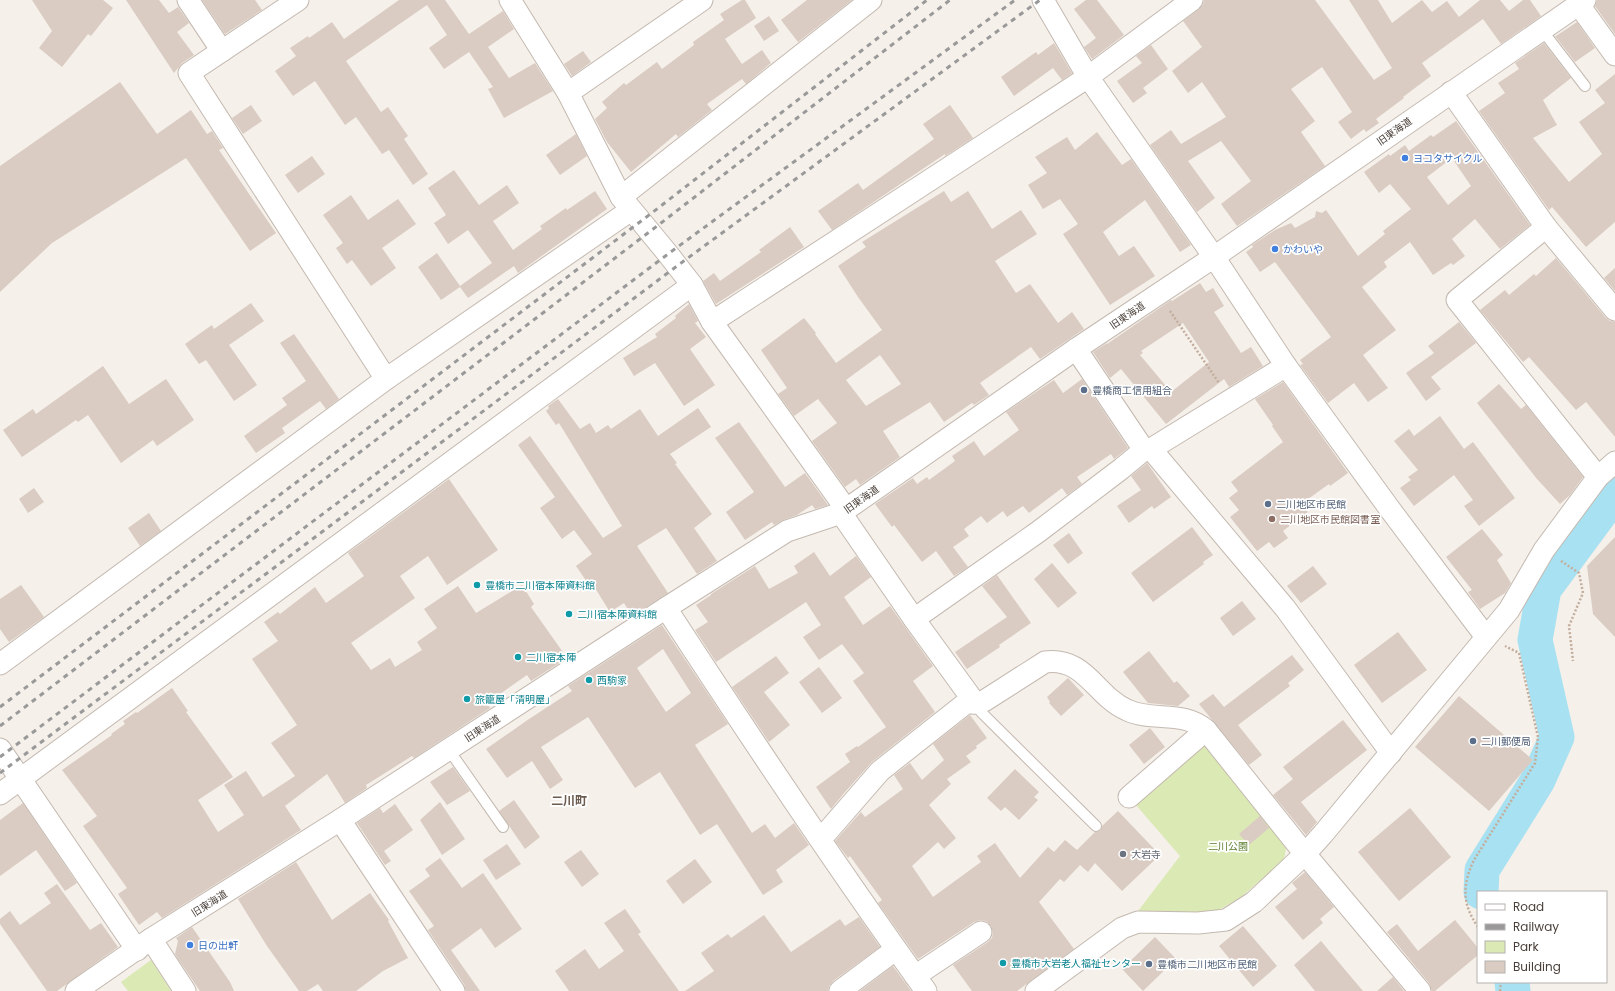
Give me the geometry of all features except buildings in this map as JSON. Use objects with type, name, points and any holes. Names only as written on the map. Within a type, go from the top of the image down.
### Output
[{"type":"street","points":[[188,0],[222,51]]},
{"type":"street","points":[[510,0],[568,92],[626,203],[692,285],[712,322],[844,511],[914,619],[975,703]]},
{"type":"street","points":[[568,92],[702,0]]},
{"type":"street","points":[[0,664],[626,203],[871,0]]},
{"type":"street","points":[[1043,0],[1088,77],[1214,257],[1286,366],[1486,638]]},
{"type":"street","points":[[712,322],[1088,77],[1192,0]]},
{"type":"street","points":[[289,2],[189,73],[386,379]]},
{"type":"street","points":[[1582,2],[1615,55]]},
{"type":"street","name":"旧東海道","points":[[76,991],[144,945],[787,531],[844,511],[1076,349],[1214,257],[1582,2]]},
{"type":"street","points":[[1451,92],[1546,227],[1615,310]]},
{"type":"street","points":[[1546,227],[1457,300],[1598,477]]},
{"type":"street","points":[[0,794],[692,285]]},
{"type":"street","points":[[1076,349],[1148,449],[1286,608],[1391,753]]},
{"type":"street","points":[[914,619],[1038,532],[1148,449],[1286,366]]},
{"type":"street","points":[[1036,991],[1122,928],[1138,922],[1198,923],[1226,920],[1254,902],[1305,854],[1509,610],[1544,550],[1598,477],[1615,462]]},
{"type":"street","points":[[666,608],[732,709],[895,950],[920,983],[981,932]]},
{"type":"street","points":[[820,838],[827,832],[880,771],[966,703],[984,701],[1045,662],[1056,661],[1067,663],[1080,669],[1109,698],[1125,710],[1143,716],[1185,719],[1198,723],[1206,730],[1305,854],[1420,991]]},
{"type":"street","points":[[1129,797],[1206,730]]},
{"type":"street","points":[[0,749],[20,779],[144,945],[185,991]]},
{"type":"street","points":[[340,820],[454,991]]},
{"type":"street","points":[[840,991],[895,950]]},
{"type":"lane","points":[[1542,30],[1585,86]]},
{"type":"lane","points":[[975,703],[981,712],[1096,826]]},
{"type":"lane","points":[[448,750],[503,827]]},
{"type":"path","points":[[1159,294],[1230,400]]},
{"type":"path","points":[[1544,550],[1579,573],[1583,593],[1569,626],[1573,661]]},
{"type":"path","points":[[1477,926],[1469,914],[1467,903],[1466,885],[1468,872],[1535,763],[1538,737],[1518,652],[1486,638]]},
{"type":"green space","name":"二川公園","points":[[1201,738],[1287,842],[1284,860],[1240,898],[1208,916],[1138,911],[1180,856],[1129,797]]},
{"type":"green space","points":[[151,960],[171,991],[128,991],[121,982]]},
{"type":"waterway","points":[[1481,891],[1482,870],[1538,780],[1557,737],[1535,640],[1544,589],[1615,493]]},
{"type":"waterway","points":[[1512,983],[1513,991]]},
{"type":"railway","points":[[0,707],[653,212],[927,0]]},
{"type":"railway","points":[[0,726],[661,223],[950,0]]},
{"type":"railway","points":[[0,757],[668,254],[1015,0]]},
{"type":"railway","points":[[0,773],[677,266],[1040,0]]},
{"type":"place","name":"ヨコタサイクル","points":[[1405,158]]},
{"type":"place","name":"かわいや","points":[[1275,249]]},
{"type":"place","name":"豊橋商工信用組合","points":[[1084,390]]},
{"type":"place","name":"二川地区市民館","points":[[1268,504]]},
{"type":"place","name":"二川地区市民館図書室","points":[[1272,519]]},
{"type":"place","name":"豊橋市二川宿本陣資料館","points":[[477,585]]},
{"type":"place","name":"二川宿本陣資料館","points":[[569,614]]},
{"type":"place","name":"二川宿本陣","points":[[518,657]]},
{"type":"place","name":"西駒家","points":[[589,680]]},
{"type":"place","name":"旅籠屋「清明屋」","points":[[467,699]]},
{"type":"place","name":"二川郵便局","points":[[1473,741]]},
{"type":"place","name":"大岩寺","points":[[1123,854]]},
{"type":"place","name":"日の出軒","points":[[190,945]]},
{"type":"place","name":"豊橋市大岩老人福祉センター","points":[[1003,963]]},
{"type":"place","name":"豊橋市二川地区市民館","points":[[1149,964]]},
{"type":"district","name":"二川町","points":[[569,801]]}]
